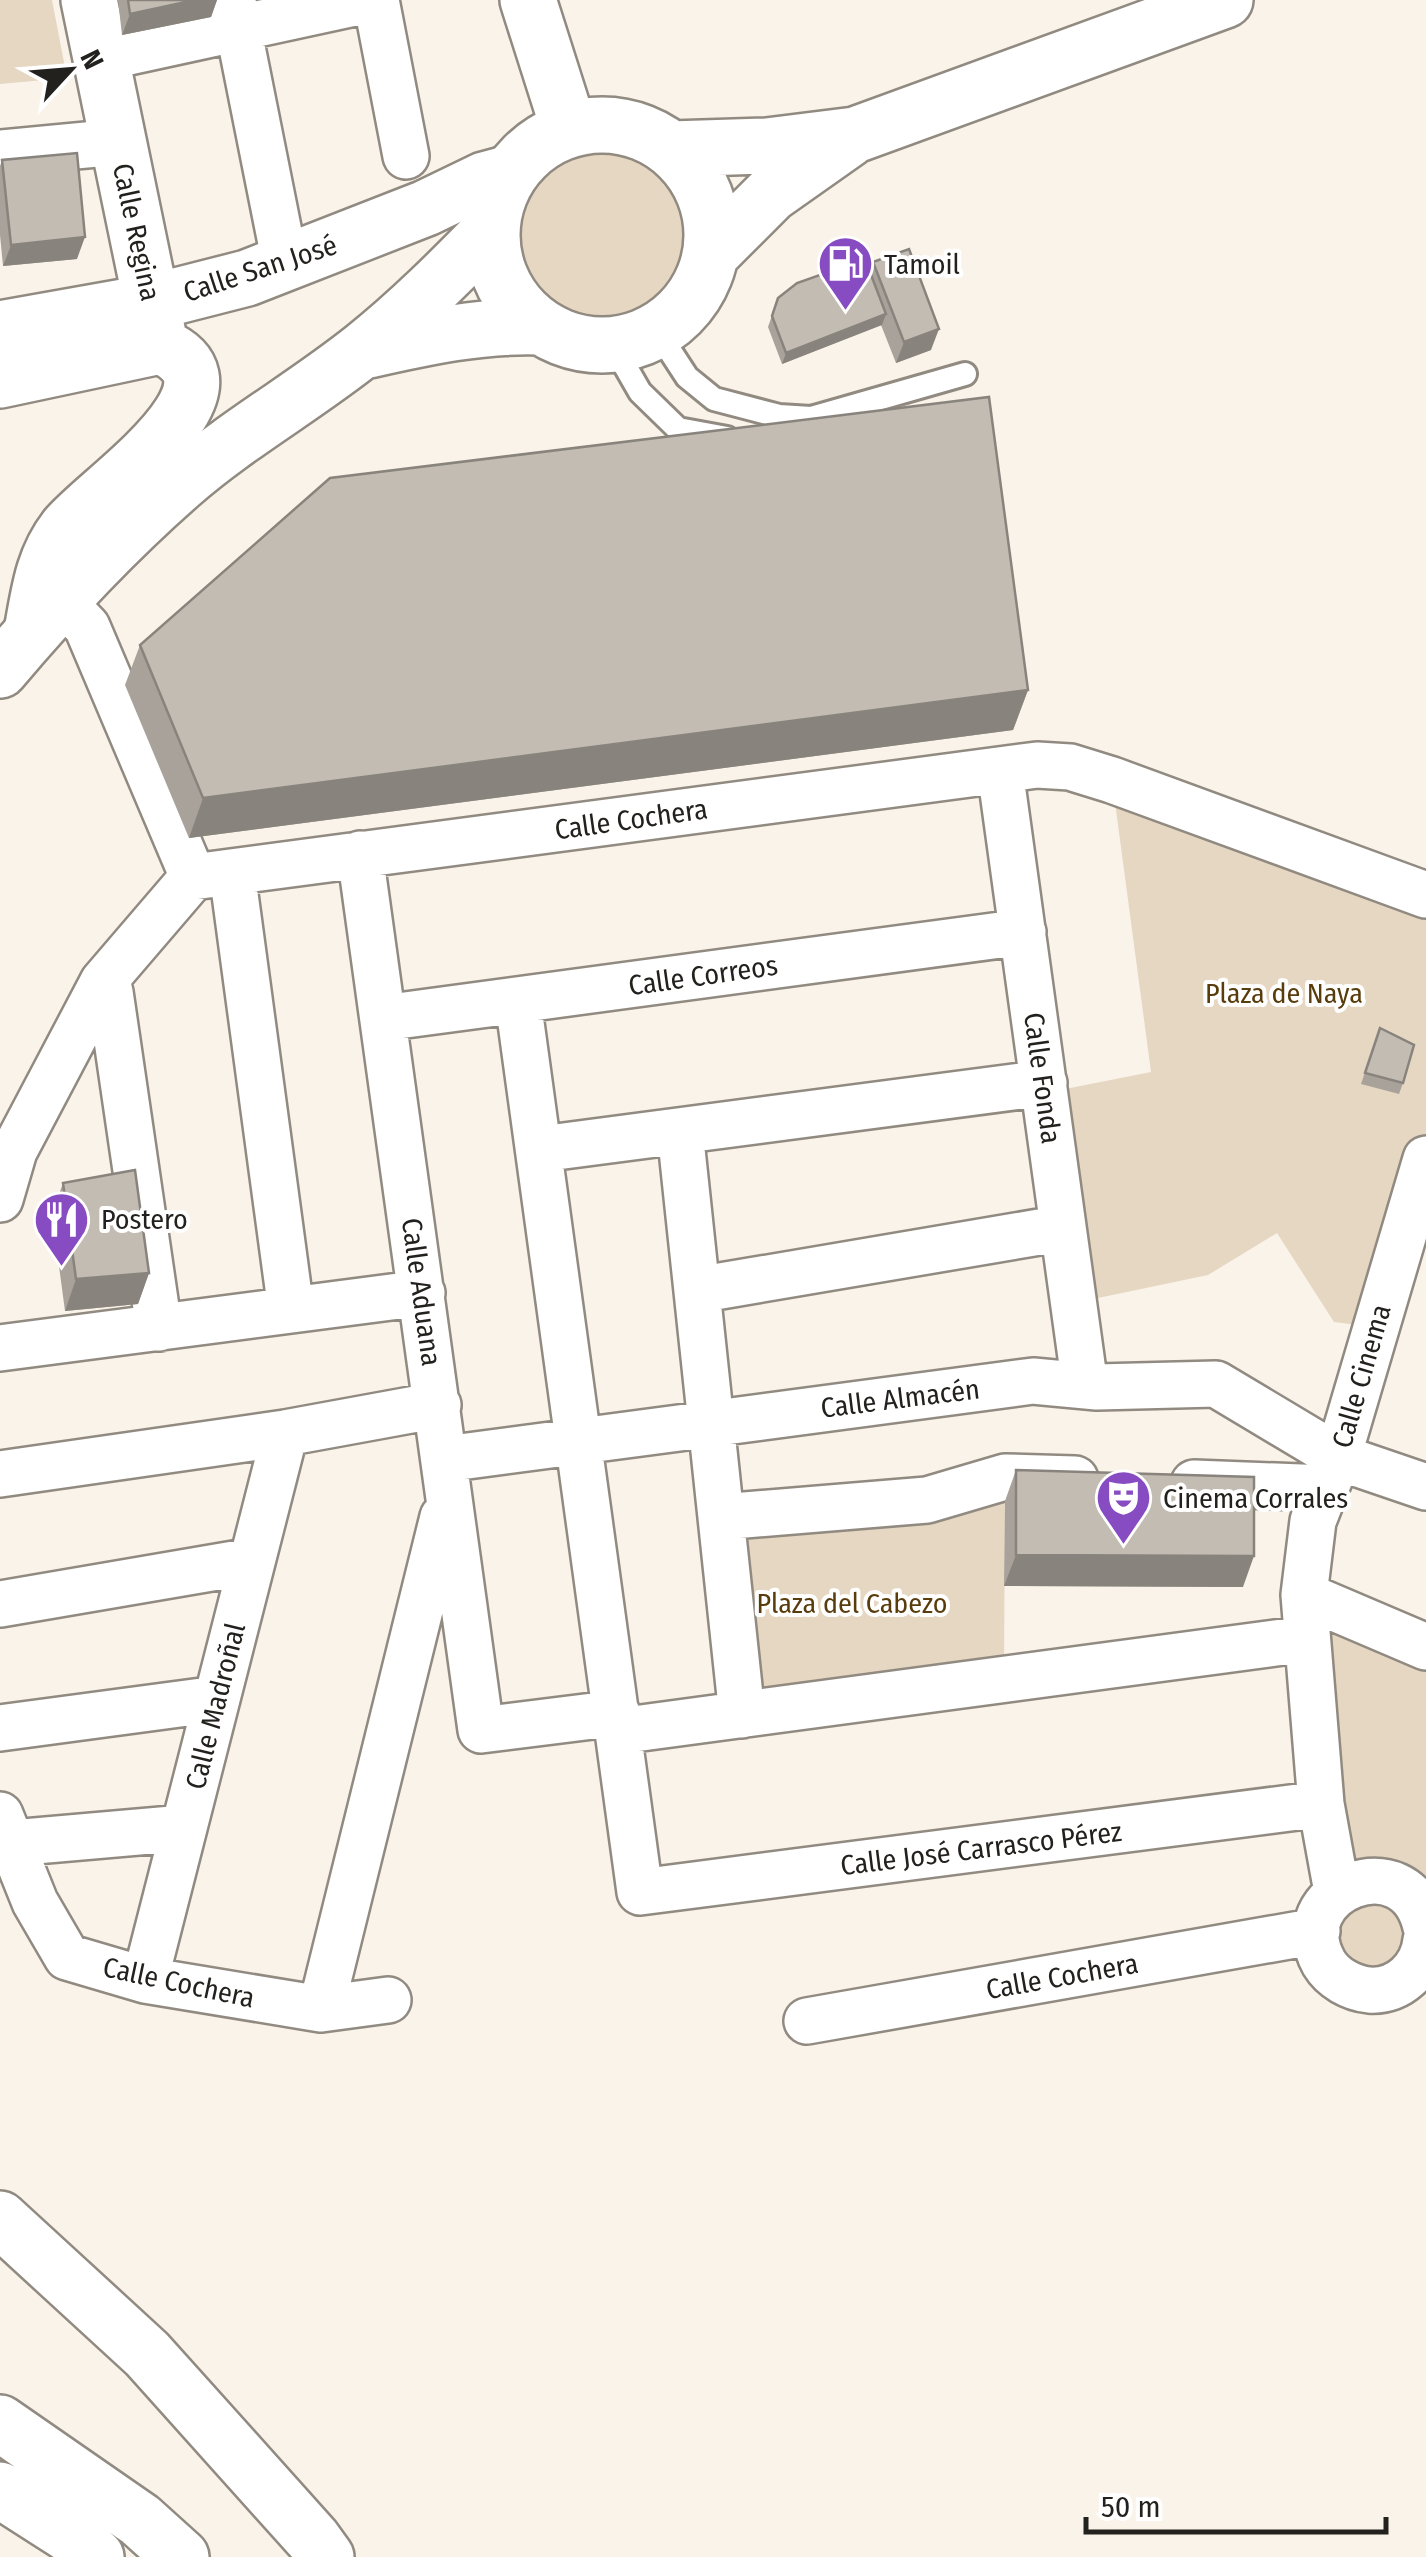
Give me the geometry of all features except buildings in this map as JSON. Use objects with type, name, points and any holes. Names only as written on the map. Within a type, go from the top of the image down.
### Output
[{"type":"main road","name":"Calle Regina","points":[[90,0],[156,324]]},
{"type":"main road","points":[[528,0],[570,129]]},
{"type":"main road","points":[[671,149],[767,146],[856,135],[1225,0]]},
{"type":"main road","points":[[596,124],[623,126],[671,149],[692,171],[705,197],[712,226],[710,255],[692,299],[635,338],[575,342],[540,326],[513,300],[496,267],[492,230],[496,200],[510,173],[526,154],[547,139],[596,124]]},
{"type":"main road","points":[[710,255],[771,194],[856,135]]},
{"type":"main road","name":"Calle San José","points":[[0,380],[156,324],[247,278],[426,208],[484,180],[510,173]]},
{"type":"main road","points":[[31,634],[180,484],[361,351],[426,296],[492,230]]},
{"type":"main road","points":[[31,634],[43,568],[66,528],[170,432],[192,392],[192,376],[156,324]]},
{"type":"main road","name":"Calle San José","points":[[0,329],[156,324]]},
{"type":"main road","points":[[361,351],[447,332],[540,326]]},
{"type":"main road","points":[[0,2219],[147,2354],[326,2557]]},
{"type":"main road","points":[[0,2423],[140,2520],[182,2557]]},
{"type":"main road","points":[[0,2490],[69,2534],[96,2557]]},
{"type":"street","points":[[101,58],[236,14],[372,0],[406,156]]},
{"type":"street","points":[[236,14],[285,264]]},
{"type":"street","points":[[0,154],[118,142]]},
{"type":"street","points":[[31,634],[87,628],[213,874],[292,1310]]},
{"type":"street","name":"Calle Cochera","points":[[213,874],[1037,764],[1070,767],[1426,895]]},
{"type":"street","name":"Calle Fonda","points":[[1000,770],[1085,1386]]},
{"type":"street","name":"Calle Aduana","points":[[360,854],[481,1730],[618,1722]]},
{"type":"street","points":[[0,1199],[14,1151],[103,982],[213,874]]},
{"type":"street","name":"Calle Correos","points":[[384,1018],[1023,932]]},
{"type":"street","points":[[103,982],[110,992],[159,1328]]},
{"type":"street","points":[[518,1001],[618,1722],[742,1715],[1304,1617],[1426,1648]]},
{"type":"street","points":[[540,1149],[1044,1083]]},
{"type":"street","points":[[680,1131],[742,1715]]},
{"type":"street","name":"Calle Cinema","points":[[1426,1159],[1332,1472],[1313,1521],[1304,1617],[1327,1911],[1318,1949],[1326,1966],[1338,1978],[1354,1987],[1372,1990],[1389,1988],[1405,1980],[1418,1966],[1426,1940]]},
{"type":"street","points":[[697,1290],[1063,1228]]},
{"type":"street","points":[[0,1348],[422,1293]]},
{"type":"street","name":"Calle Almacén","points":[[447,1474],[580,1441],[1033,1381],[1085,1386],[1216,1384],[1332,1472]]},
{"type":"street","points":[[0,1474],[285,1433],[438,1405]]},
{"type":"street","name":"Calle Madroñal","points":[[145,1980],[285,1433]]},
{"type":"street","points":[[721,1517],[927,1500],[1005,1477],[1137,1481],[1332,1472],[1426,1487]]},
{"type":"street","points":[[321,2009],[447,1474]]},
{"type":"street","points":[[0,1604],[252,1561]]},
{"type":"street","points":[[0,1728],[216,1700]]},
{"type":"street","name":"Calle José Carrasco Pérez","points":[[618,1722],[640,1892],[1321,1804]]},
{"type":"street","points":[[6,1829],[184,1828]]},
{"type":"street","name":"Calle Cochera","points":[[6,1829],[35,1902],[67,1957],[145,1980],[321,2009],[388,2000]]},
{"type":"street","name":"Calle Cochera","points":[[807,2021],[1327,1911],[1368,1880],[1396,1886],[1418,1904],[1426,1927]]},
{"type":"lane","points":[[635,338],[640,392],[678,429],[722,438],[751,437],[779,416]]},
{"type":"lane","points":[[635,338],[714,399],[779,416],[811,418],[965,374]]},
{"type":"green space","points":[[0,0],[52,0],[67,78],[0,84]]},
{"type":"green space","points":[[602,148],[634,155],[662,173],[680,201],[687,233],[680,265],[662,293],[634,311],[602,318],[570,311],[542,293],[524,265],[517,233],[524,201],[542,173],[570,155]]},
{"type":"green space","name":"Plaza de Naya","points":[[1112,780],[1426,895],[1426,1159],[1374,1327],[1334,1322],[1277,1233],[1208,1275],[1074,1303],[1045,1093],[1151,1072]]},
{"type":"green space","name":"Plaza del Cabezo","points":[[1005,1477],[1004,1679],[742,1715],[721,1517]]},
{"type":"green space","points":[[1304,1595],[1426,1647],[1426,1927],[1352,1884]]},
{"type":"green space","points":[[1367,1890],[1412,1918],[1396,1970],[1342,1966],[1332,1914]]},
{"type":"place","name":"Tamoil","points":[[845,313]]},
{"type":"place","name":"Postero","points":[[62,1268]]},
{"type":"place","name":"Cinema Corrales","points":[[1124,1547]]}]
